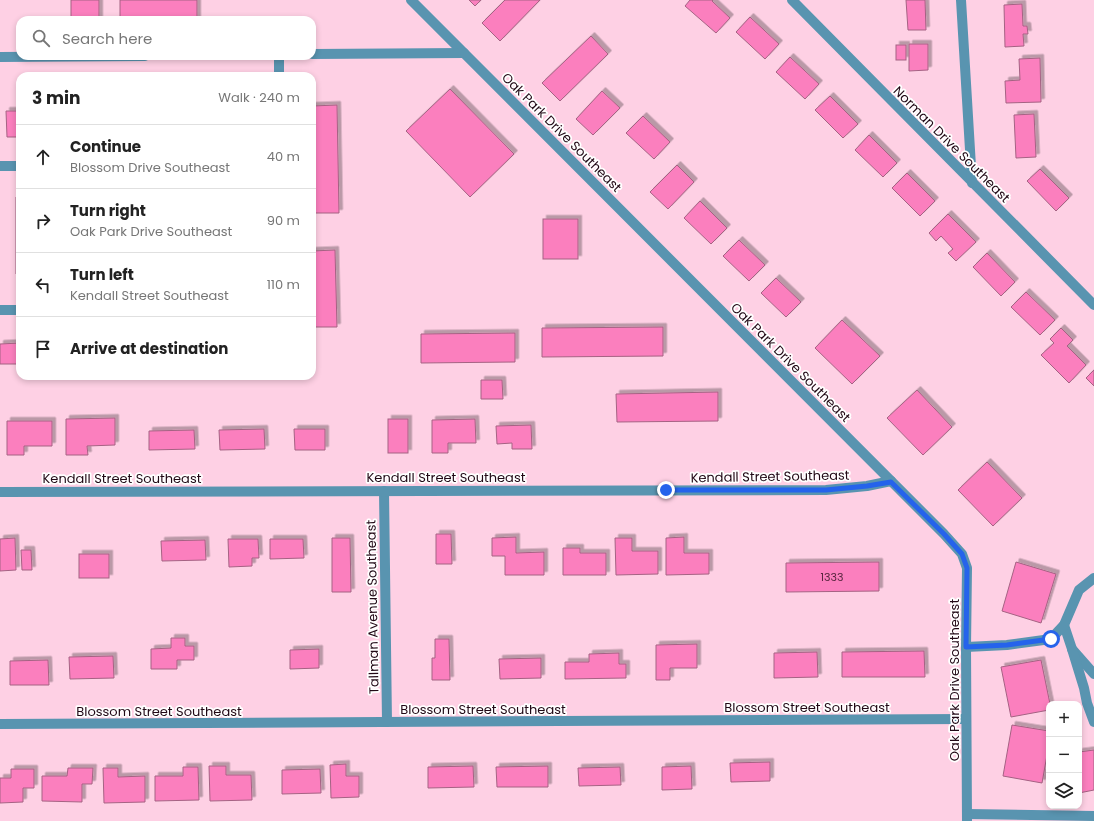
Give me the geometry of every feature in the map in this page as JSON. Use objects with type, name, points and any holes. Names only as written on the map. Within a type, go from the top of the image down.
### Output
[{"type":"street","name":"Oak Park Drive Southeast","points":[[411,0],[944,534],[962,554],[967,568],[967,818]]},
{"type":"street","name":"Norman Drive Southeast","points":[[792,0],[1094,305]]},
{"type":"street","points":[[961,0],[972,183]]},
{"type":"street","points":[[316,54],[464,53]]},
{"type":"street","points":[[0,57],[16,57]]},
{"type":"street","points":[[279,60],[279,72]]},
{"type":"street","points":[[0,166],[16,166]]},
{"type":"street","points":[[0,310],[16,310]]},
{"type":"street","name":"Kendall Street Southeast","points":[[0,492],[826,490],[891,482]]},
{"type":"street","name":"Tallman Avenue Southeast","points":[[384,491],[387,722]]},
{"type":"street","points":[[966,647],[1007,645],[1051,639],[1064,625],[1079,590],[1094,578]]},
{"type":"street","points":[[1064,625],[1094,722]]},
{"type":"street","points":[[1072,649],[1094,674]]},
{"type":"street","name":"Blossom Street Southeast","points":[[0,724],[966,719]]},
{"type":"street","points":[[967,818],[1094,816]]},
{"type":"building","points":[[71,0],[99,0],[99,16],[71,16]]},
{"type":"building","points":[[120,0],[197,0],[197,16],[120,16]]},
{"type":"building","points":[[469,0],[481,0],[475,6]]},
{"type":"building","points":[[505,0],[540,0],[500,41],[482,23]]},
{"type":"building","points":[[690,0],[713,0],[712,1],[730,18],[716,33],[685,6]]},
{"type":"building","points":[[906,0],[925,0],[926,30],[908,30]]},
{"type":"building","points":[[1022,4],[1023,26],[1027,26],[1028,34],[1023,34],[1024,46],[1005,47],[1004,5]]},
{"type":"building","points":[[750,17],[779,44],[765,59],[736,32]]},
{"type":"building","points":[[591,36],[608,54],[560,101],[542,83]]},
{"type":"building","points":[[909,44],[928,44],[928,70],[909,71]]},
{"type":"building","points":[[896,45],[906,45],[906,60],[896,60]]},
{"type":"building","points":[[790,57],[819,84],[805,99],[776,72]]},
{"type":"building","points":[[1040,58],[1041,102],[1006,103],[1005,81],[1020,80],[1019,59]]},
{"type":"building","points":[[450,89],[514,154],[470,197],[406,131]]},
{"type":"building","points":[[602,91],[620,108],[593,135],[576,119]]},
{"type":"building","points":[[830,96],[858,124],[843,138],[815,110]]},
{"type":"building","points":[[337,105],[339,213],[316,213],[316,106]]},
{"type":"building","points":[[6,111],[16,111],[16,137],[7,137]]},
{"type":"building","points":[[1034,114],[1036,157],[1016,158],[1014,115]]},
{"type":"building","points":[[643,116],[670,142],[654,159],[626,133]]},
{"type":"building","points":[[869,135],[897,163],[883,177],[855,150]]},
{"type":"building","points":[[677,165],[694,182],[668,209],[650,192]]},
{"type":"building","points":[[1040,169],[1069,198],[1056,211],[1027,181]]},
{"type":"building","points":[[907,173],[935,201],[920,216],[892,188]]},
{"type":"building","points":[[700,201],[727,228],[711,244],[684,218]]},
{"type":"building","points":[[948,214],[976,242],[956,261],[948,253],[953,249],[941,236],[936,241],[929,233]]},
{"type":"building","points":[[543,219],[578,219],[578,259],[543,259]]},
{"type":"building","points":[[739,240],[765,265],[749,281],[723,256]]},
{"type":"building","points":[[335,250],[337,327],[316,327],[316,251]]},
{"type":"building","points":[[987,253],[1015,282],[1001,296],[973,267]]},
{"type":"building","points":[[776,278],[801,302],[786,317],[761,293]]},
{"type":"building","points":[[1026,292],[1055,320],[1040,335],[1011,307]]},
{"type":"building","points":[[842,320],[880,356],[852,384],[815,348]]},
{"type":"building","points":[[663,327],[663,356],[542,357],[542,328]]},
{"type":"building","points":[[1061,328],[1073,340],[1067,346],[1086,365],[1069,383],[1041,355],[1054,343],[1050,339]]},
{"type":"building","points":[[515,333],[515,362],[421,363],[421,334]]},
{"type":"building","points":[[16,343],[16,364],[0,364],[0,344]]},
{"type":"building","points":[[1094,370],[1094,386],[1086,378]]},
{"type":"building","points":[[481,380],[502,380],[503,399],[481,399]]},
{"type":"building","points":[[917,390],[952,427],[923,455],[887,418]]},
{"type":"building","points":[[718,392],[718,421],[617,422],[616,394]]},
{"type":"building","points":[[115,418],[115,445],[87,446],[88,455],[66,455],[66,419]]},
{"type":"building","points":[[388,419],[408,419],[408,453],[388,453]]},
{"type":"building","points":[[475,419],[476,443],[448,443],[448,453],[432,453],[432,420]]},
{"type":"building","points":[[7,421],[52,421],[52,446],[24,446],[24,455],[7,455]]},
{"type":"building","points":[[531,425],[532,449],[512,449],[512,443],[497,444],[496,426]]},
{"type":"building","points":[[264,429],[265,449],[220,450],[219,430]]},
{"type":"building","points":[[294,429],[325,429],[325,450],[295,450]]},
{"type":"building","points":[[194,430],[195,449],[149,450],[149,431]]},
{"type":"building","points":[[987,462],[1022,498],[993,526],[958,490]]},
{"type":"building","points":[[436,534],[451,534],[452,564],[436,564]]},
{"type":"building","points":[[516,537],[516,553],[544,552],[544,575],[505,575],[505,556],[492,556],[492,538]]},
{"type":"building","points":[[684,537],[684,553],[709,553],[709,574],[666,575],[666,538]]},
{"type":"building","points":[[15,538],[16,570],[0,571],[0,539]]},
{"type":"building","points":[[332,538],[350,538],[351,592],[332,592]]},
{"type":"building","points":[[615,538],[632,538],[632,551],[658,551],[658,574],[616,575]]},
{"type":"building","points":[[228,539],[258,539],[259,558],[252,558],[252,566],[229,567]]},
{"type":"building","points":[[270,539],[303,539],[304,558],[270,559]]},
{"type":"building","points":[[205,540],[206,560],[162,561],[161,541]]},
{"type":"building","points":[[563,548],[580,548],[580,553],[606,553],[606,575],[563,575]]},
{"type":"building","points":[[21,550],[31,550],[32,570],[22,570]]},
{"type":"building","points":[[79,554],[109,554],[109,578],[79,578]]},
{"type":"building","points":[[879,562],[879,591],[786,592],[786,563]]},
{"type":"building","points":[[1016,562],[1056,574],[1041,623],[1002,611]]},
{"type":"building","points":[[171,638],[185,638],[185,646],[194,646],[194,660],[177,660],[177,669],[151,669],[151,649],[171,648]]},
{"type":"building","points":[[435,639],[449,639],[450,680],[432,680],[432,658],[435,658]]},
{"type":"building","points":[[697,644],[697,668],[670,668],[670,680],[656,680],[656,645]]},
{"type":"building","points":[[319,649],[319,668],[290,669],[290,650]]},
{"type":"building","points":[[924,651],[925,677],[842,677],[842,652]]},
{"type":"building","points":[[817,652],[818,677],[774,678],[774,653]]},
{"type":"building","points":[[619,653],[619,664],[626,664],[626,678],[565,679],[565,662],[589,662],[589,654]]},
{"type":"building","points":[[113,656],[114,678],[70,679],[69,657]]},
{"type":"building","points":[[541,658],[541,678],[500,679],[499,659]]},
{"type":"building","points":[[48,660],[49,685],[10,685],[10,661]]},
{"type":"building","points":[[1041,660],[1049,701],[1046,701],[1046,711],[1011,717],[1001,667]]},
{"type":"building","points":[[1012,725],[1046,731],[1046,761],[1042,783],[1003,776]]},
{"type":"building","points":[[1094,750],[1094,790],[1082,792],[1082,773],[1082,752]]},
{"type":"building","points":[[770,762],[770,781],[731,782],[730,763]]},
{"type":"building","points":[[346,764],[346,776],[359,776],[359,797],[331,798],[330,765]]},
{"type":"building","points":[[209,766],[226,766],[226,775],[251,775],[252,800],[210,801]]},
{"type":"building","points":[[473,766],[474,787],[428,788],[428,767]]},
{"type":"building","points":[[548,766],[548,787],[497,787],[496,767]]},
{"type":"building","points":[[691,766],[692,789],[662,790],[662,767]]},
{"type":"building","points":[[183,767],[198,767],[199,800],[155,801],[155,776],[183,776]]},
{"type":"building","points":[[620,767],[621,785],[579,786],[578,768]]},
{"type":"building","points":[[68,768],[93,768],[92,784],[82,784],[82,802],[42,801],[42,776],[67,776]]},
{"type":"building","points":[[103,768],[118,768],[118,777],[145,776],[145,802],[104,803]]},
{"type":"building","points":[[11,769],[34,769],[34,788],[23,788],[23,802],[0,803],[0,778],[11,778]]},
{"type":"building","points":[[320,769],[321,793],[282,794],[282,770]]},
{"type":"route","points":[[666,490],[826,490],[891,482],[944,534],[962,554],[967,568],[966,647],[1007,645],[1051,639]]}]
